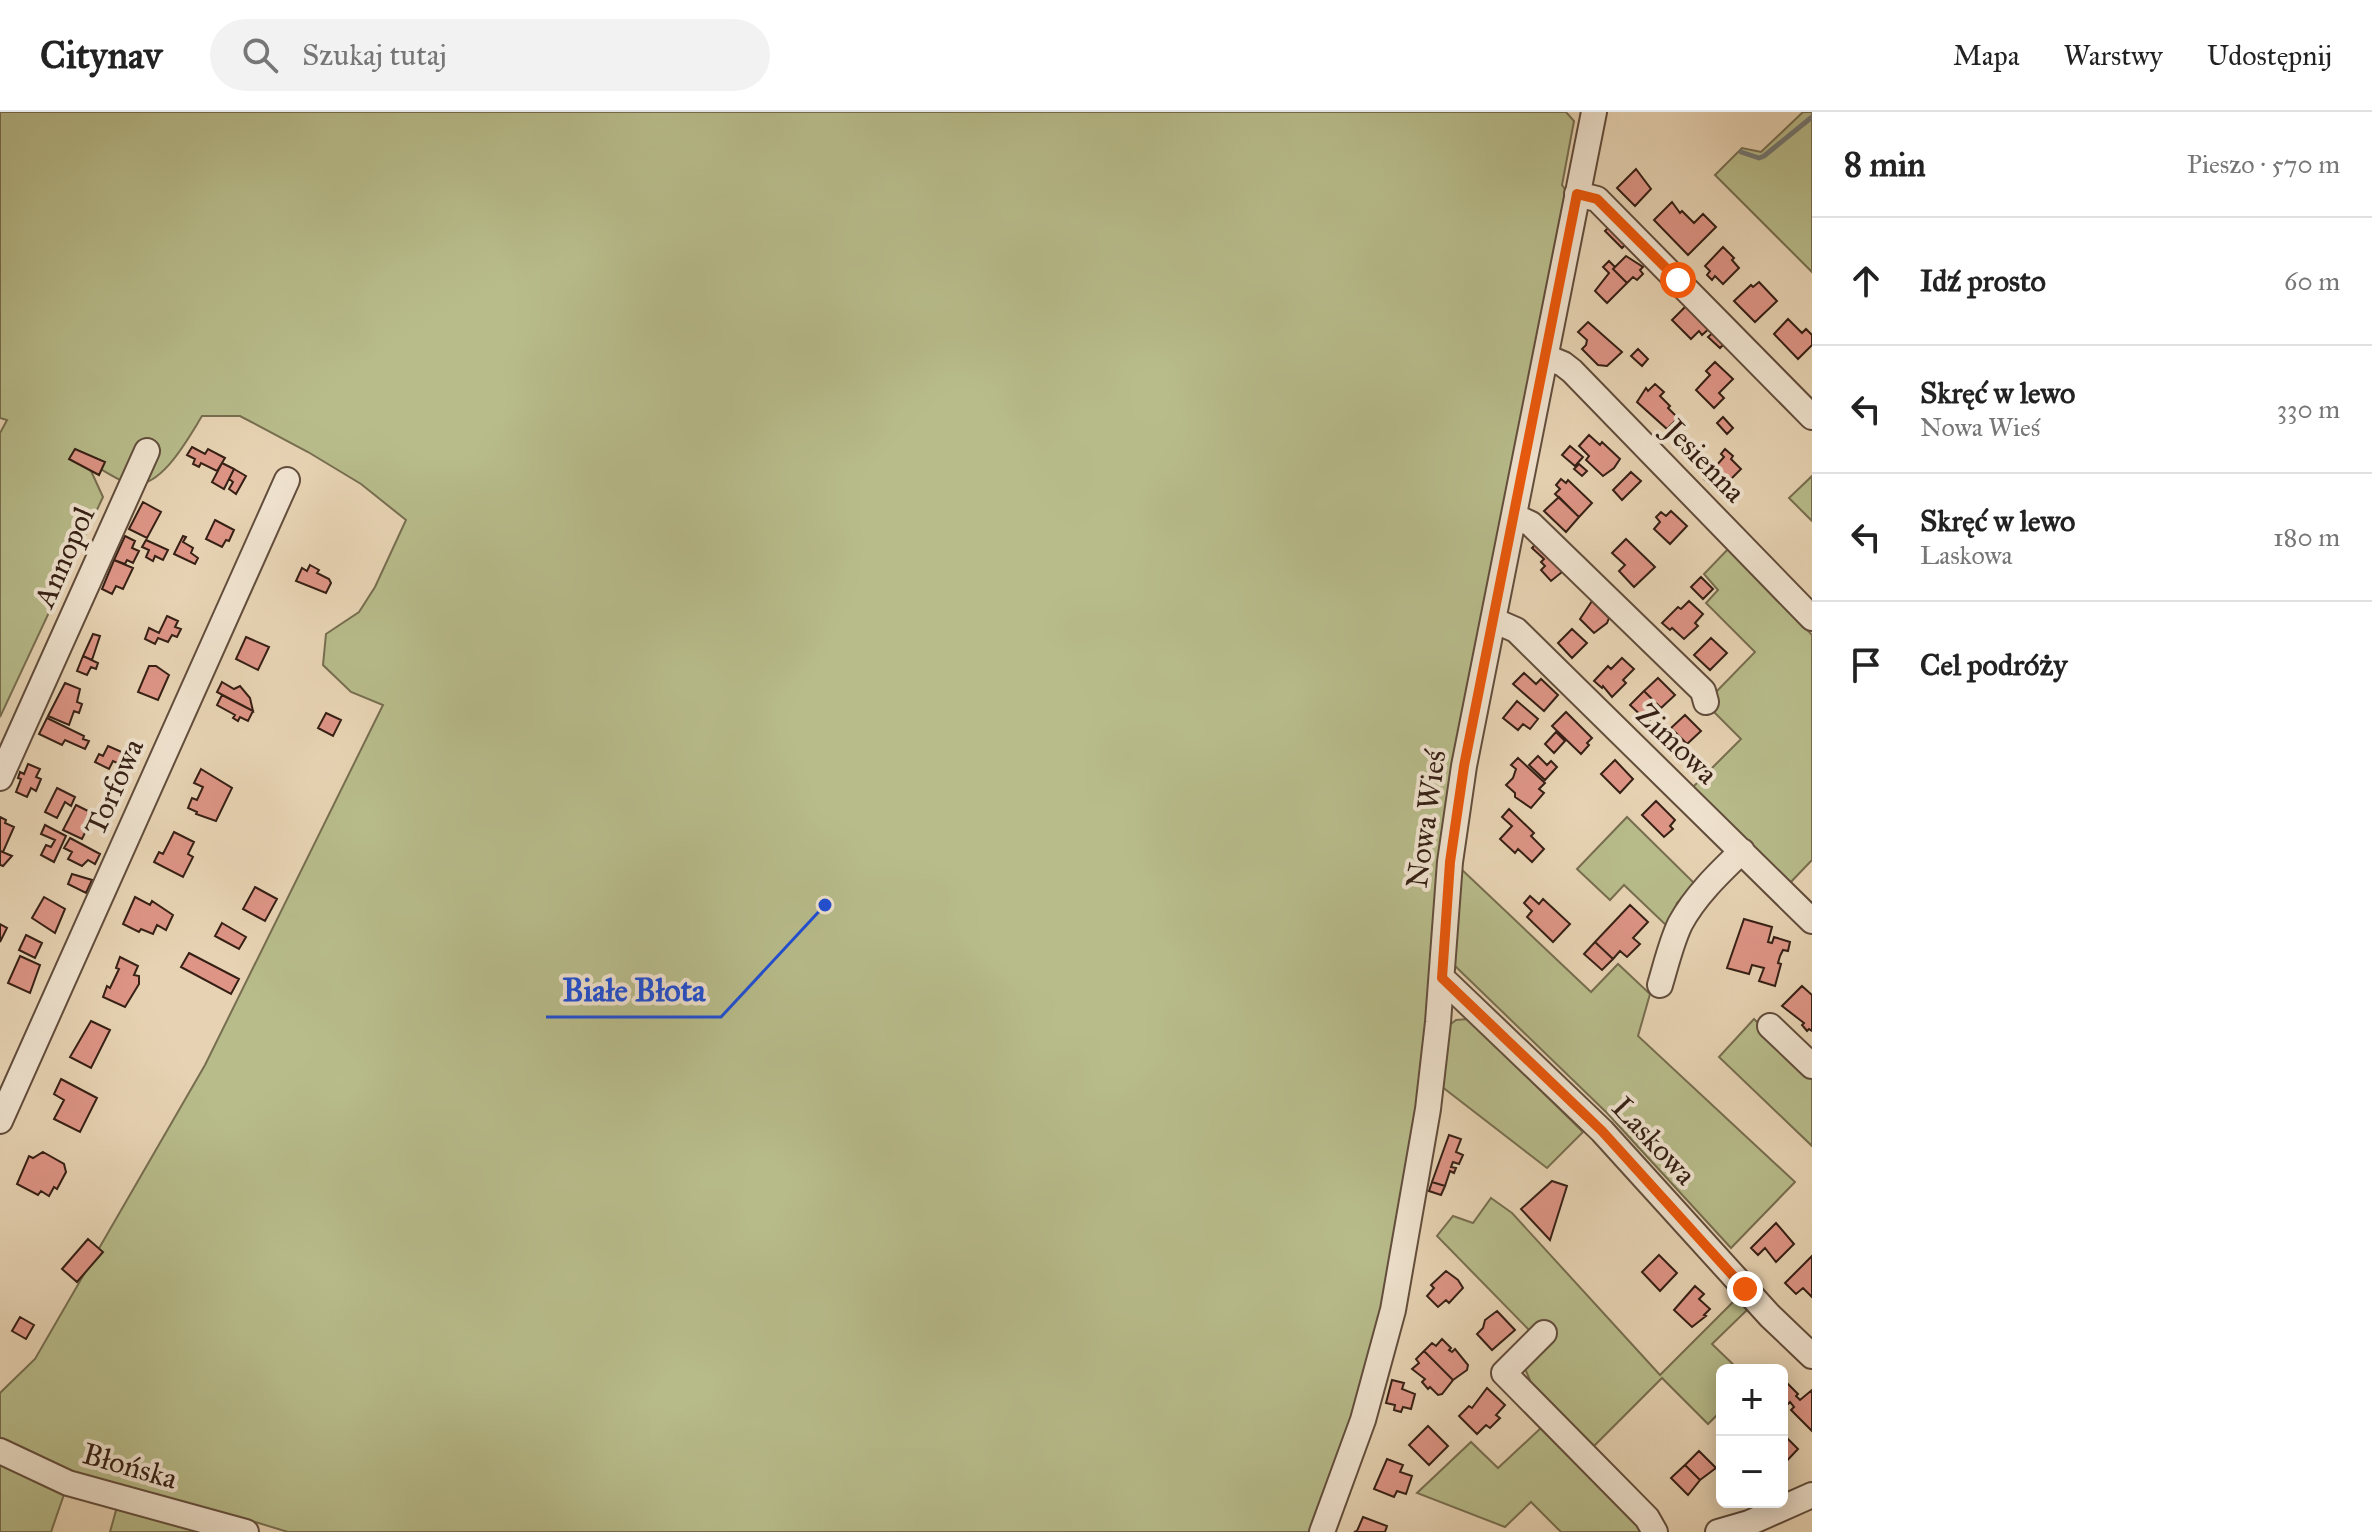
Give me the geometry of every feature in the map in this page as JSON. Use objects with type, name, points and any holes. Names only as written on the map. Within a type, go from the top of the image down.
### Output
[{"type":"street","name":"Nowa Wieś","points":[[1322,1532],[1363,1420],[1387,1336],[1428,1109],[1442,978],[1445,912],[1464,766],[1594,112]]},
{"type":"street","points":[[1577,194],[1597,199],[1812,417]]},
{"type":"street","name":"Jesienna","points":[[1546,357],[1572,371],[1812,618]]},
{"type":"street","name":"Annopol","points":[[0,778],[147,451]]},
{"type":"street","name":"Torfowa","points":[[0,1121],[287,480]]},
{"type":"street","points":[[1514,516],[1531,524],[1554,546],[1703,691],[1706,702]]},
{"type":"street","name":"Zimowa","points":[[1493,620],[1516,630],[1812,921]]},
{"type":"street","points":[[1660,985],[1675,935],[1687,913],[1742,851]]},
{"type":"street","name":"Laskowa","points":[[1442,978],[1602,1131],[1770,1316],[1812,1356]]},
{"type":"street","points":[[1770,1026],[1812,1066]]},
{"type":"street","points":[[1544,1333],[1504,1373],[1647,1518],[1655,1532]]},
{"type":"street","name":"Błońska","points":[[0,1451],[68,1483],[246,1532]]},
{"type":"street","points":[[1718,1532],[1765,1525],[1812,1495]]},
{"type":"green space","points":[[0,112],[1566,112],[1574,121],[1562,185],[1570,196],[1375,1355],[1316,1532],[288,1532],[252,1521],[250,1532],[110,1532],[120,1496],[68,1483],[51,1532],[0,1532],[0,1393],[35,1359],[205,1065],[383,705],[351,692],[323,665],[326,634],[359,612],[375,587],[406,520],[361,484],[240,416],[202,416],[173,460],[153,479],[142,484],[126,483],[86,460],[103,497],[0,717],[0,433],[7,420],[0,418]]},
{"type":"green space","points":[[1803,112],[1812,112],[1812,272],[1715,175],[1742,148],[1761,152]]},
{"type":"green space","points":[[1812,476],[1812,521],[1789,498]]},
{"type":"green space","points":[[1730,547],[1812,635],[1812,860],[1787,886],[1690,790],[1741,739],[1710,708],[1714,694],[1755,652],[1706,603],[1718,590],[1704,574]]},
{"type":"green space","points":[[1627,817],[1695,884],[1677,903],[1669,928],[1624,885],[1610,900],[1577,869]]},
{"type":"green space","points":[[1459,867],[1591,992],[1618,964],[1650,994],[1638,1036],[1795,1182],[1731,1248],[1607,1113],[1452,963]]},
{"type":"green space","points":[[1468,1019],[1583,1132],[1547,1168],[1441,1086],[1447,1027],[1456,1020]]},
{"type":"green space","points":[[1754,1019],[1812,1075],[1812,1146],[1719,1057]]},
{"type":"green space","points":[[1491,1198],[1512,1213],[1660,1375],[1737,1298],[1747,1310],[1712,1344],[1733,1364],[1716,1364],[1716,1416],[1708,1424],[1662,1378],[1594,1446],[1531,1383],[1524,1366],[1532,1333],[1437,1236],[1453,1216],[1473,1223]]},
{"type":"green space","points":[[1542,1427],[1639,1526],[1641,1532],[1561,1532],[1531,1502],[1505,1527],[1417,1493],[1471,1442],[1498,1468]]},
{"type":"building","points":[[1636,169],[1651,189],[1635,206],[1617,188]]},
{"type":"building","points":[[1672,202],[1680,213],[1682,211],[1694,223],[1703,214],[1716,227],[1688,255],[1654,220]]},
{"type":"building","points":[[1610,226],[1627,243],[1622,248],[1605,231]]},
{"type":"building","points":[[1723,247],[1739,268],[1723,284],[1715,276],[1712,280],[1707,275],[1710,271],[1705,266]]},
{"type":"building","points":[[1626,256],[1643,267],[1640,270],[1643,274],[1637,280],[1633,277],[1627,283],[1613,269]]},
{"type":"building","points":[[1609,261],[1627,283],[1607,303],[1595,291],[1609,273],[1603,267]]},
{"type":"building","points":[[1759,282],[1777,301],[1755,322],[1734,301],[1751,285],[1753,287]]},
{"type":"building","points":[[1688,304],[1711,327],[1702,335],[1699,331],[1691,339],[1672,320]]},
{"type":"building","points":[[1788,319],[1802,333],[1806,329],[1812,335],[1812,345],[1798,359],[1774,334]]},
{"type":"building","points":[[1588,322],[1622,352],[1607,366],[1598,365],[1582,349],[1587,340],[1578,332]]},
{"type":"building","points":[[1715,331],[1726,342],[1720,348],[1708,337]]},
{"type":"building","points":[[1638,349],[1648,359],[1642,366],[1631,356]]},
{"type":"building","points":[[1715,362],[1733,379],[1719,393],[1724,398],[1714,408],[1696,390],[1710,375],[1706,371]]},
{"type":"building","points":[[1655,384],[1664,392],[1660,396],[1678,418],[1667,429],[1637,402],[1646,388],[1648,391]]},
{"type":"building","points":[[1723,417],[1733,428],[1727,434],[1717,423]]},
{"type":"building","points":[[1589,435],[1600,445],[1602,442],[1620,459],[1603,476],[1586,460],[1589,456],[1579,446]]},
{"type":"building","points":[[1570,446],[1583,457],[1575,466],[1562,455]]},
{"type":"building","points":[[192,447],[205,454],[208,449],[225,458],[217,471],[201,463],[199,467],[193,464],[195,459],[187,455]]},
{"type":"building","points":[[75,449],[105,462],[99,475],[69,459]]},
{"type":"building","points":[[1725,449],[1741,469],[1718,492],[1704,479],[1711,471],[1707,467],[1712,462],[1716,466],[1724,457],[1721,454]]},
{"type":"building","points":[[222,463],[234,469],[224,489],[212,482]]},
{"type":"building","points":[[1579,464],[1587,471],[1582,476],[1574,469]]},
{"type":"building","points":[[234,469],[246,476],[236,494],[229,489],[233,482],[229,479]]},
{"type":"building","points":[[1631,472],[1641,481],[1622,500],[1613,490]]},
{"type":"building","points":[[1561,479],[1566,483],[1568,480],[1592,503],[1579,517],[1555,494],[1560,489],[1556,485]]},
{"type":"building","points":[[1559,497],[1579,517],[1566,532],[1544,511]]},
{"type":"building","points":[[143,502],[161,512],[147,538],[129,529]]},
{"type":"building","points":[[1671,511],[1687,526],[1670,544],[1654,529],[1660,522],[1656,517],[1661,512],[1666,516]]},
{"type":"building","points":[[215,520],[234,530],[222,547],[206,539]]},
{"type":"building","points":[[125,536],[135,541],[132,548],[139,551],[133,563],[114,560]]},
{"type":"building","points":[[183,536],[186,537],[183,542],[193,548],[191,553],[198,558],[195,564],[174,554]]},
{"type":"building","points":[[1626,539],[1655,567],[1634,587],[1619,571],[1625,565],[1612,553]]},
{"type":"building","points":[[146,540],[168,550],[163,560],[155,556],[153,561],[146,557],[149,550],[142,547]]},
{"type":"building","points":[[1539,541],[1567,568],[1551,581],[1541,570],[1545,566],[1541,562],[1544,559],[1532,548]]},
{"type":"building","points":[[114,560],[133,568],[123,589],[116,586],[112,594],[102,589]]},
{"type":"building","points":[[310,565],[329,579],[331,583],[326,593],[296,581],[302,568],[307,571]]},
{"type":"building","points":[[1701,577],[1713,589],[1703,599],[1691,587]]},
{"type":"building","points":[[1592,601],[1609,618],[1594,633],[1580,619]]},
{"type":"building","points":[[1689,601],[1703,614],[1695,623],[1698,626],[1684,639],[1662,623]]},
{"type":"building","points":[[167,616],[178,621],[175,627],[181,629],[177,637],[172,635],[168,642],[158,638],[155,644],[145,639],[149,628],[159,633]]},
{"type":"building","points":[[1572,629],[1587,643],[1572,658],[1558,643]]},
{"type":"building","points":[[93,634],[100,636],[92,660],[83,656]]},
{"type":"building","points":[[246,637],[269,647],[258,670],[236,659]]},
{"type":"building","points":[[1711,638],[1727,653],[1710,670],[1694,655]]},
{"type":"building","points":[[83,656],[98,663],[96,669],[91,667],[87,675],[77,671]]},
{"type":"building","points":[[1622,658],[1634,669],[1612,697],[1594,681],[1608,666],[1611,669]]},
{"type":"building","points":[[149,666],[156,666],[169,675],[158,700],[138,692]]},
{"type":"building","points":[[1524,673],[1536,684],[1541,679],[1558,695],[1544,711],[1513,684]]},
{"type":"building","points":[[1658,678],[1675,695],[1661,708],[1644,691]]},
{"type":"building","points":[[222,682],[234,689],[240,686],[250,698],[253,711],[217,692]]},
{"type":"building","points":[[65,683],[80,689],[77,702],[82,704],[79,713],[74,711],[69,725],[48,716]]},
{"type":"building","points":[[1644,691],[1661,708],[1648,722],[1630,705]]},
{"type":"building","points":[[222,695],[253,711],[248,721],[240,717],[238,721],[233,718],[235,715],[217,705]]},
{"type":"building","points":[[1517,701],[1538,719],[1530,729],[1523,724],[1518,730],[1503,718]]},
{"type":"building","points":[[1566,712],[1592,738],[1581,754],[1552,726]]},
{"type":"building","points":[[326,713],[341,720],[333,736],[318,728]]},
{"type":"building","points":[[1685,715],[1701,731],[1687,744],[1671,728]]},
{"type":"building","points":[[47,718],[84,736],[83,739],[89,741],[85,749],[65,740],[62,745],[39,734]]},
{"type":"building","points":[[1671,728],[1687,744],[1675,757],[1659,740]]},
{"type":"building","points":[[1556,732],[1565,741],[1554,753],[1545,744]]},
{"type":"building","points":[[108,746],[133,757],[128,768],[113,761],[109,769],[95,762],[99,754],[103,756]]},
{"type":"building","points":[[1538,756],[1547,765],[1551,761],[1557,767],[1545,780],[1529,765]]},
{"type":"building","points":[[1518,758],[1545,783],[1539,789],[1544,793],[1531,808],[1515,797],[1506,785],[1516,769],[1511,765]]},
{"type":"building","points":[[1615,760],[1633,779],[1620,793],[1601,774]]},
{"type":"building","points":[[28,764],[40,769],[36,777],[41,779],[36,791],[31,788],[27,797],[16,792],[20,772],[24,774]]},
{"type":"building","points":[[201,769],[232,788],[216,821],[188,808],[192,798],[197,800],[203,787],[194,783]]},
{"type":"building","points":[[57,788],[75,797],[71,806],[65,802],[57,818],[45,812]]},
{"type":"building","points":[[1656,801],[1675,820],[1670,826],[1673,829],[1664,837],[1642,815]]},
{"type":"building","points":[[76,805],[94,814],[82,839],[63,830]]},
{"type":"building","points":[[1509,809],[1534,833],[1531,836],[1544,849],[1532,862],[1518,849],[1515,853],[1500,839],[1512,826],[1502,817]]},
{"type":"building","points":[[0,817],[14,827],[3,852],[0,851]]},
{"type":"building","points":[[45,825],[66,836],[54,862],[41,855],[46,845],[51,847],[55,840],[41,834]]},
{"type":"building","points":[[174,832],[194,842],[188,854],[193,857],[183,877],[154,862],[159,852],[163,854]]},
{"type":"building","points":[[70,838],[100,854],[95,864],[88,860],[82,866],[68,859],[72,852],[64,848]]},
{"type":"building","points":[[0,851],[12,856],[3,866],[0,865]]},
{"type":"building","points":[[72,874],[92,880],[86,893],[68,884]]},
{"type":"building","points":[[255,887],[277,899],[265,921],[243,909]]},
{"type":"building","points":[[1530,896],[1539,904],[1543,899],[1570,924],[1553,942],[1527,917],[1532,911],[1524,903]]},
{"type":"building","points":[[44,897],[65,909],[55,933],[32,918]]},
{"type":"building","points":[[135,897],[150,905],[152,901],[173,915],[166,930],[157,925],[153,934],[141,929],[139,932],[123,924]]},
{"type":"building","points":[[1630,905],[1648,922],[1633,938],[1640,944],[1627,957],[1620,951],[1613,959],[1595,942]]},
{"type":"building","points":[[1744,919],[1772,927],[1768,942],[1772,943],[1774,937],[1790,942],[1788,951],[1783,950],[1780,956],[1775,986],[1759,981],[1764,968],[1752,965],[1749,974],[1727,968]]},
{"type":"building","points":[[222,923],[246,937],[239,949],[215,936]]},
{"type":"building","points":[[0,924],[7,928],[0,942]]},
{"type":"building","points":[[26,935],[42,943],[35,958],[19,950]]},
{"type":"building","points":[[1595,942],[1613,959],[1602,970],[1584,954]]},
{"type":"building","points":[[189,953],[239,979],[231,994],[181,967]]},
{"type":"building","points":[[20,956],[40,965],[30,993],[8,983]]},
{"type":"building","points":[[120,957],[138,966],[134,975],[139,976],[139,984],[125,1007],[103,997],[119,969],[116,968]]},
{"type":"building","points":[[1802,986],[1812,995],[1812,1031],[1807,1031],[1802,1025],[1804,1023],[1782,1006]]},
{"type":"building","points":[[91,1021],[110,1030],[91,1068],[70,1057]]},
{"type":"building","points":[[61,1079],[97,1098],[80,1132],[54,1119],[64,1100],[54,1094]]},
{"type":"building","points":[[1449,1135],[1461,1139],[1456,1152],[1463,1155],[1459,1164],[1453,1162],[1451,1167],[1456,1168],[1454,1173],[1450,1171],[1445,1186],[1432,1182]]},
{"type":"building","points":[[43,1152],[64,1164],[66,1172],[57,1189],[54,1187],[49,1196],[41,1191],[38,1195],[17,1184],[29,1156],[33,1158]]},
{"type":"building","points":[[1552,1181],[1567,1186],[1550,1240],[1521,1209]]},
{"type":"building","points":[[1432,1182],[1445,1186],[1441,1195],[1429,1191]]},
{"type":"building","points":[[1776,1223],[1794,1244],[1776,1262],[1765,1248],[1758,1255],[1751,1248]]},
{"type":"building","points":[[88,1239],[103,1252],[77,1282],[62,1269]]},
{"type":"building","points":[[1659,1255],[1677,1273],[1660,1291],[1642,1272]]},
{"type":"building","points":[[1812,1256],[1812,1297],[1803,1288],[1796,1294],[1785,1283]]},
{"type":"building","points":[[1446,1271],[1463,1288],[1449,1303],[1446,1300],[1438,1307],[1427,1296],[1434,1288],[1431,1285]]},
{"type":"building","points":[[1695,1286],[1704,1294],[1699,1299],[1710,1309],[1692,1327],[1674,1310]]},
{"type":"building","points":[[1497,1311],[1515,1330],[1492,1350],[1477,1334],[1485,1320]]},
{"type":"building","points":[[20,1317],[34,1325],[26,1339],[12,1331]]},
{"type":"building","points":[[1442,1339],[1451,1348],[1449,1350],[1452,1352],[1455,1349],[1468,1365],[1467,1370],[1453,1380],[1424,1351],[1432,1343],[1436,1346]]},
{"type":"building","points":[[1424,1351],[1453,1380],[1442,1394],[1438,1395],[1430,1387],[1428,1389],[1422,1382],[1425,1379],[1412,1369],[1419,1363],[1416,1359]]},
{"type":"building","points":[[1392,1380],[1404,1383],[1402,1389],[1415,1394],[1411,1409],[1403,1407],[1401,1412],[1394,1410],[1395,1405],[1386,1403]]},
{"type":"building","points":[[1788,1384],[1800,1400],[1812,1390],[1812,1431],[1791,1410],[1794,1407],[1790,1402],[1788,1404]]},
{"type":"building","points":[[1487,1388],[1505,1405],[1496,1415],[1500,1418],[1490,1428],[1486,1425],[1477,1434],[1459,1416],[1469,1406],[1472,1408]]},
{"type":"building","points":[[1428,1426],[1448,1446],[1429,1465],[1409,1445]]},
{"type":"building","points":[[1788,1439],[1798,1449],[1788,1460]]},
{"type":"building","points":[[1699,1451],[1716,1468],[1700,1480],[1685,1465]]},
{"type":"building","points":[[1387,1459],[1403,1465],[1400,1472],[1412,1476],[1406,1494],[1397,1491],[1394,1497],[1374,1489]]},
{"type":"building","points":[[1685,1465],[1700,1480],[1688,1495],[1671,1478]]},
{"type":"building","points":[[1363,1517],[1387,1526],[1385,1532],[1354,1532]]},
{"type":"waterway","points":[[1741,152],[1759,158],[1764,156],[1812,117]]},
{"type":"place","name":"Białe Błota","points":[[825,905]]},
{"type":"route","points":[[1678,280],[1597,199],[1577,194],[1464,766],[1450,862],[1442,978],[1643,1173],[1745,1289]]}]
